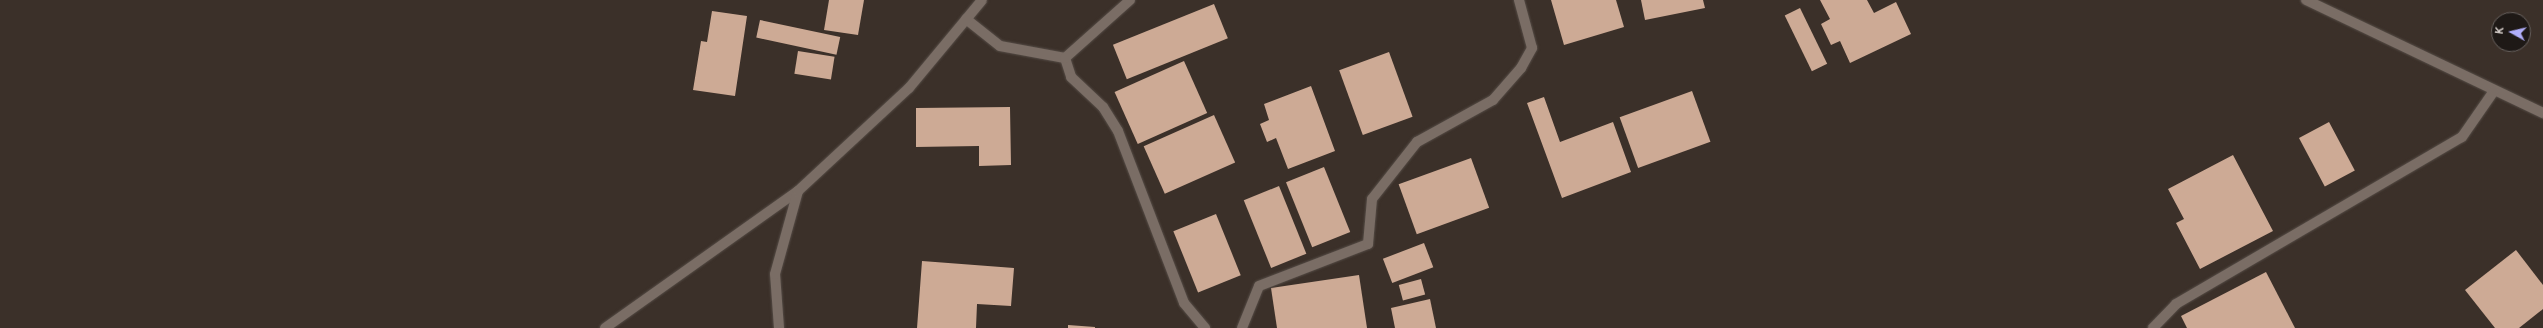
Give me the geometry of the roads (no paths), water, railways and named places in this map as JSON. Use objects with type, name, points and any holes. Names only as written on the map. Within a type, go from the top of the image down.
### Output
[{"type":"street","points":[[605,328],[798,191],[909,88],[982,0]]},
{"type":"street","points":[[1065,58],[1130,0]]},
{"type":"street","points":[[1242,328],[1259,286],[1368,244],[1372,200],[1417,142],[1493,100],[1521,68],[1532,48],[1519,0]]},
{"type":"street","points":[[2306,0],[2543,114]]},
{"type":"street","points":[[966,19],[1000,46],[1065,58]]},
{"type":"street","points":[[1065,58],[1072,77],[1103,107],[1118,131],[1184,303],[1205,328]]},
{"type":"street","points":[[2153,328],[2176,304],[2462,137],[2494,91]]},
{"type":"street","points":[[778,328],[775,274],[798,191]]}]
